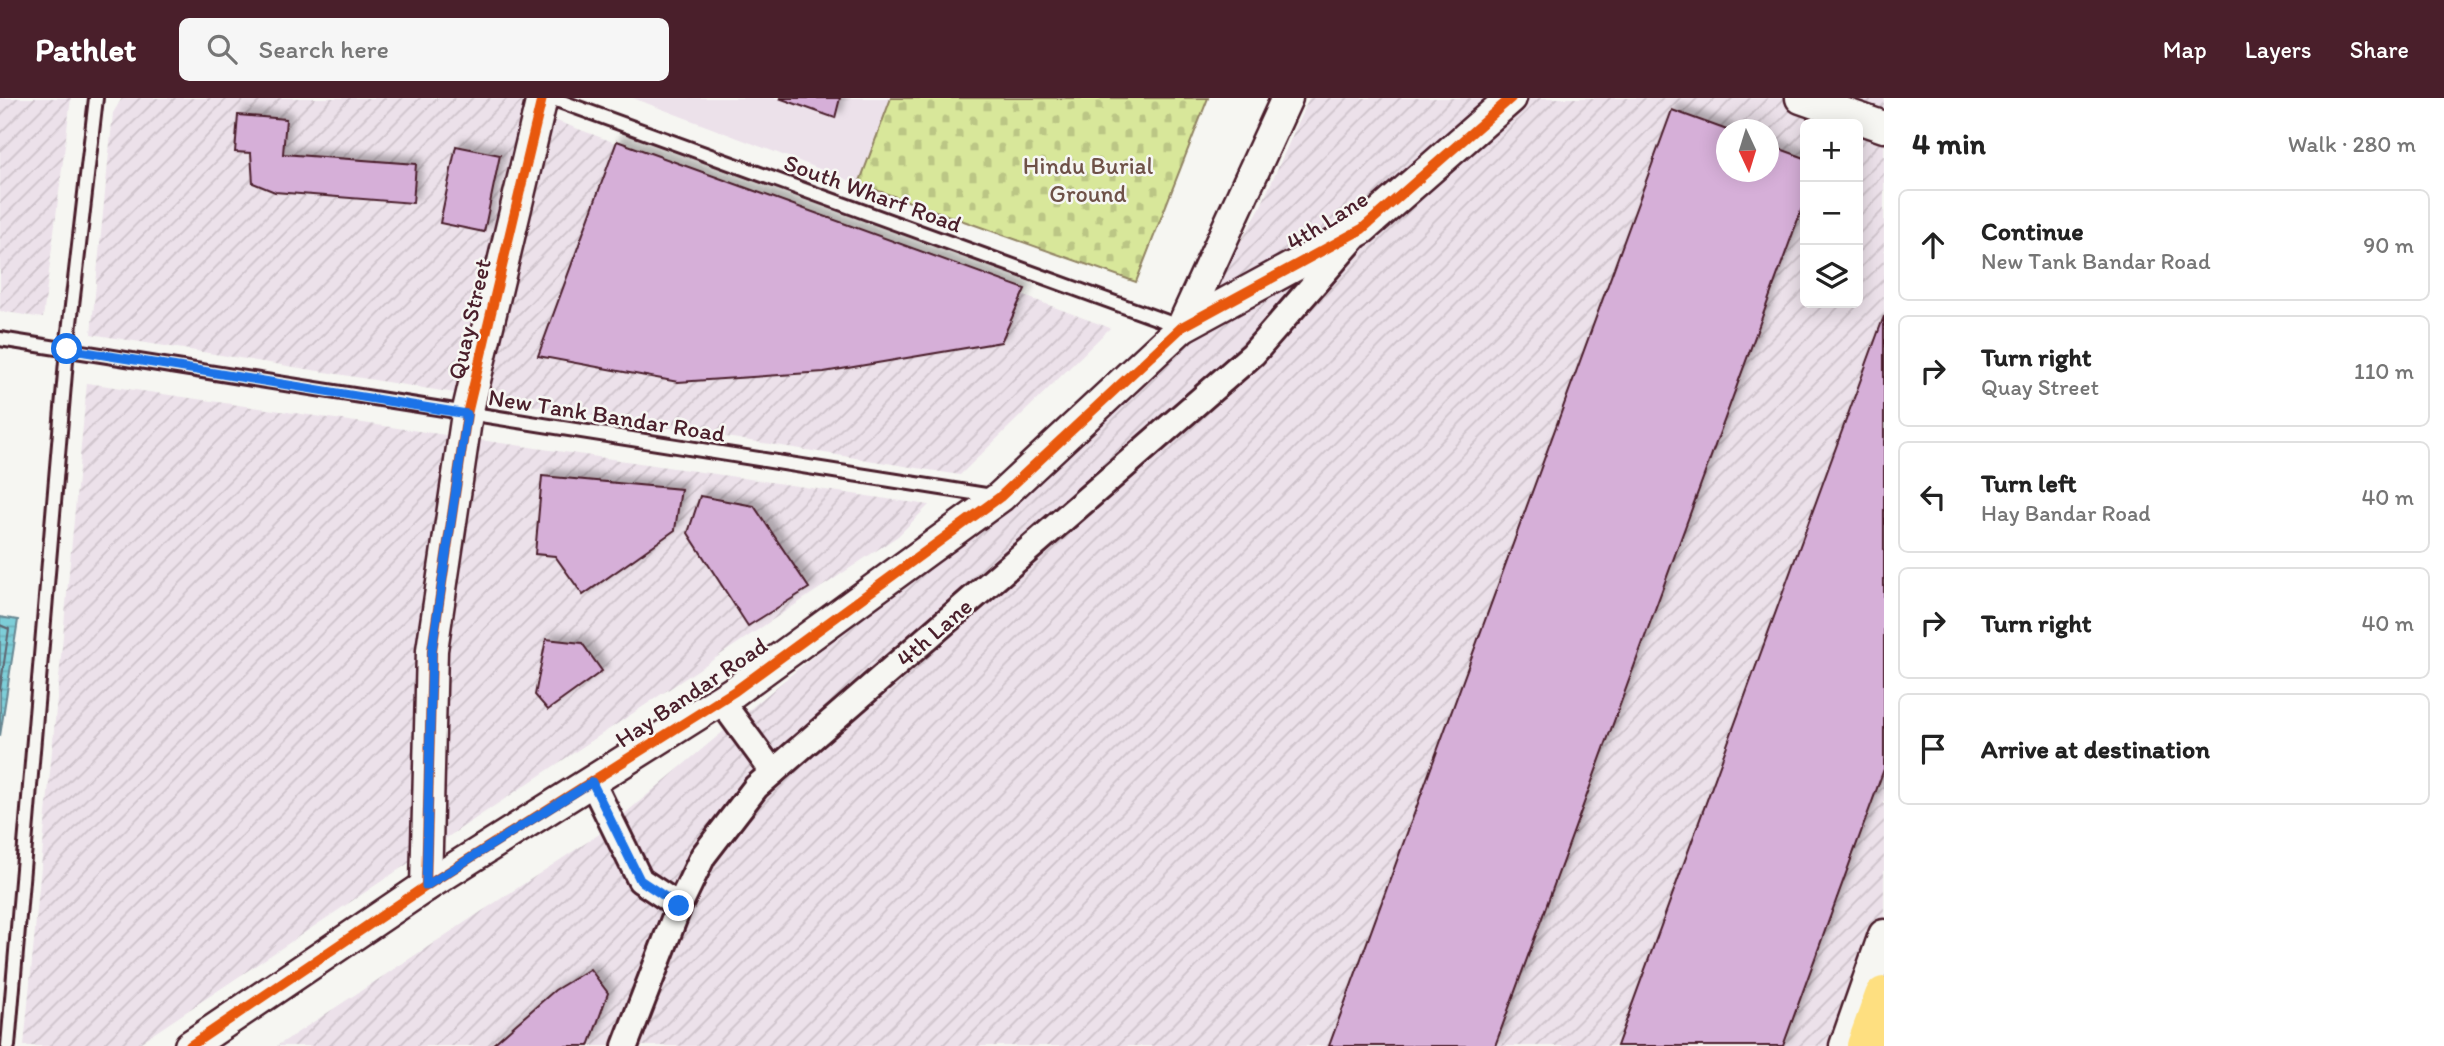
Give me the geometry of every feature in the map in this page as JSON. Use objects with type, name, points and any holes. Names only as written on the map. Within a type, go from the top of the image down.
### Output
[{"type":"highway","points":[[1866,1046],[1884,996]]},
{"type":"street","name":"Quay Street","points":[[426,886],[432,650],[467,414],[542,98]]},
{"type":"street","points":[[1182,327],[1287,98]]},
{"type":"street","name":"4th Lane","points":[[625,1046],[679,906],[703,856],[757,787],[1253,354],[1362,229],[1511,98]]},
{"type":"street","points":[[1801,98],[1884,127]]},
{"type":"street","name":"4th Lane","points":[[1182,327],[1362,229]]},
{"type":"street","name":"Hay Bandar Road","points":[[190,1046],[426,886],[721,701],[1000,497],[1182,327]]},
{"type":"street","points":[[721,701],[773,772]]},
{"type":"street","points":[[592,782],[640,880],[679,906]]},
{"type":"street","points":[[1845,1046],[1884,935]]},
{"type":"lane","points":[[8,1046],[67,349],[96,98]]},
{"type":"lane","name":"South Wharf Road","points":[[551,98],[1182,327]]},
{"type":"lane","name":"New Tank Bandar Road","points":[[0,339],[1000,497]]},
{"type":"shaded area","points":[[0,98],[71,98],[43,318],[0,311]]},
{"type":"shaded area","points":[[122,98],[523,98],[522,108],[1110,328],[960,475],[91,334],[113,113]]},
{"type":"shaded area","points":[[633,98],[891,98],[859,184]]},
{"type":"shaded area","points":[[1309,98],[1884,98],[1884,938],[1844,1046],[277,1046],[604,831],[1177,353],[1260,208]]},
{"type":"shaded area","points":[[87,383],[929,505],[898,536],[135,1046],[24,1046]]},
{"type":"green space","name":"Hindu Burial Ground","points":[[891,98],[1208,98],[1136,282],[859,184]]},
{"type":"water","points":[[0,617],[18,620],[0,736]]},
{"type":"building","points":[[779,98],[840,98],[835,118]]},
{"type":"building","points":[[1672,110],[1716,126],[1716,182],[1779,182],[1779,149],[1800,156],[1800,214],[1495,1046],[1329,1046]]},
{"type":"building","points":[[238,115],[286,119],[283,154],[416,164],[413,203],[275,192],[253,183],[251,153],[235,152]]},
{"type":"building","points":[[617,141],[1025,289],[1001,342],[824,372],[678,382],[538,356]]},
{"type":"building","points":[[456,146],[500,155],[484,232],[440,223]]},
{"type":"building","points":[[1884,316],[1884,769],[1783,1046],[1617,1046]]},
{"type":"building","points":[[542,476],[681,489],[675,530],[583,595],[555,556],[535,554]]},
{"type":"building","points":[[700,496],[754,506],[809,588],[748,626],[688,533]]},
{"type":"building","points":[[546,639],[582,643],[602,671],[548,710],[535,695]]},
{"type":"building","points":[[590,969],[608,993],[589,1046],[491,1046],[555,990]]},
{"type":"cycle path","points":[[426,886],[432,650],[467,414],[542,98]]},
{"type":"cycle path","points":[[190,1046],[426,886],[735,691],[1000,497],[1182,327],[1362,229],[1511,98]]},
{"type":"route","points":[[67,349],[467,414],[432,650],[426,886],[592,782],[640,880],[679,906]]}]
